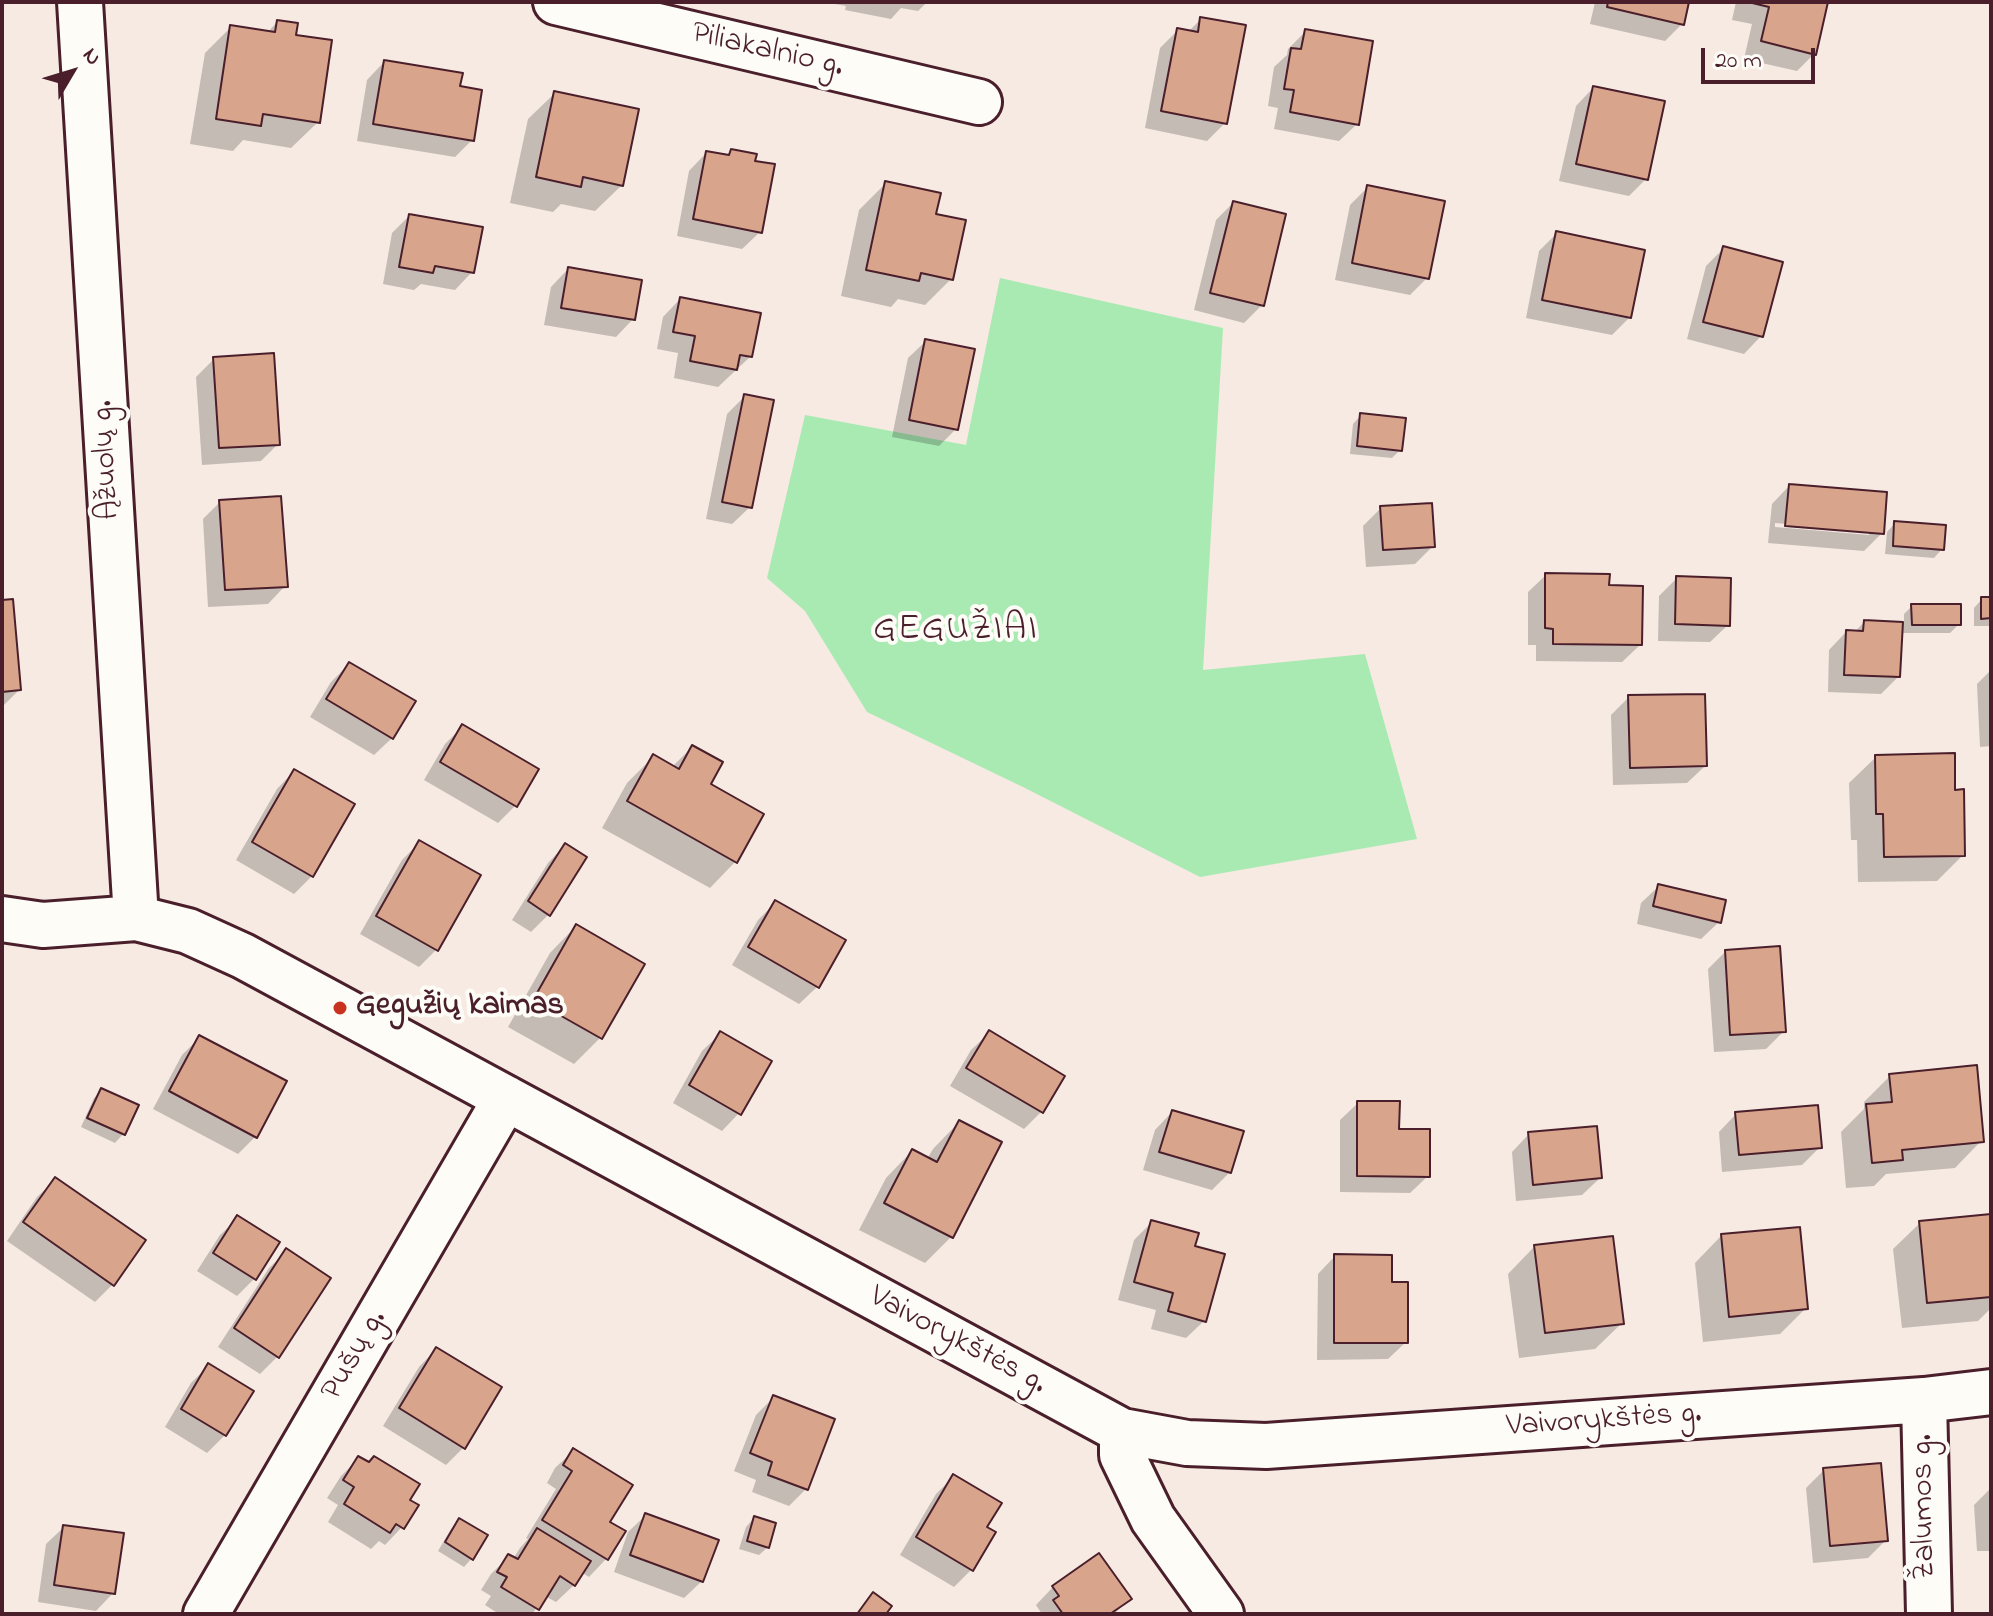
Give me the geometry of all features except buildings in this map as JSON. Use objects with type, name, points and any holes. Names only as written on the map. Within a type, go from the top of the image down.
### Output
[{"type":"street","name":"Ąžuolų g.","points":[[80,2],[136,918]]},
{"type":"street","name":"Piliakalnio g.","points":[[556,2],[979,102]]},
{"type":"street","name":"Vaivorykštės g.","points":[[2,919],[43,925],[136,918],[188,931],[243,956],[1122,1431],[1187,1443],[1266,1446],[1924,1400],[1991,1392]]},
{"type":"street","name":"Pušų g.","points":[[206,1614],[506,1098]]},
{"type":"street","name":"Žalumos g.","points":[[1924,1400],[1929,1614]]},
{"type":"street","points":[[1122,1431],[1122,1455],[1153,1519],[1221,1614]]},
{"type":"green space","points":[[1000,278],[1223,328],[1203,670],[1365,654],[1417,839],[1200,877],[867,712],[805,611],[767,578],[805,415],[966,445]]},
{"type":"place","name":"Gegužių kaimas","points":[[340,1008]]},
{"type":"district","name":"GEGUŽIAI","points":[[956,632]]}]
